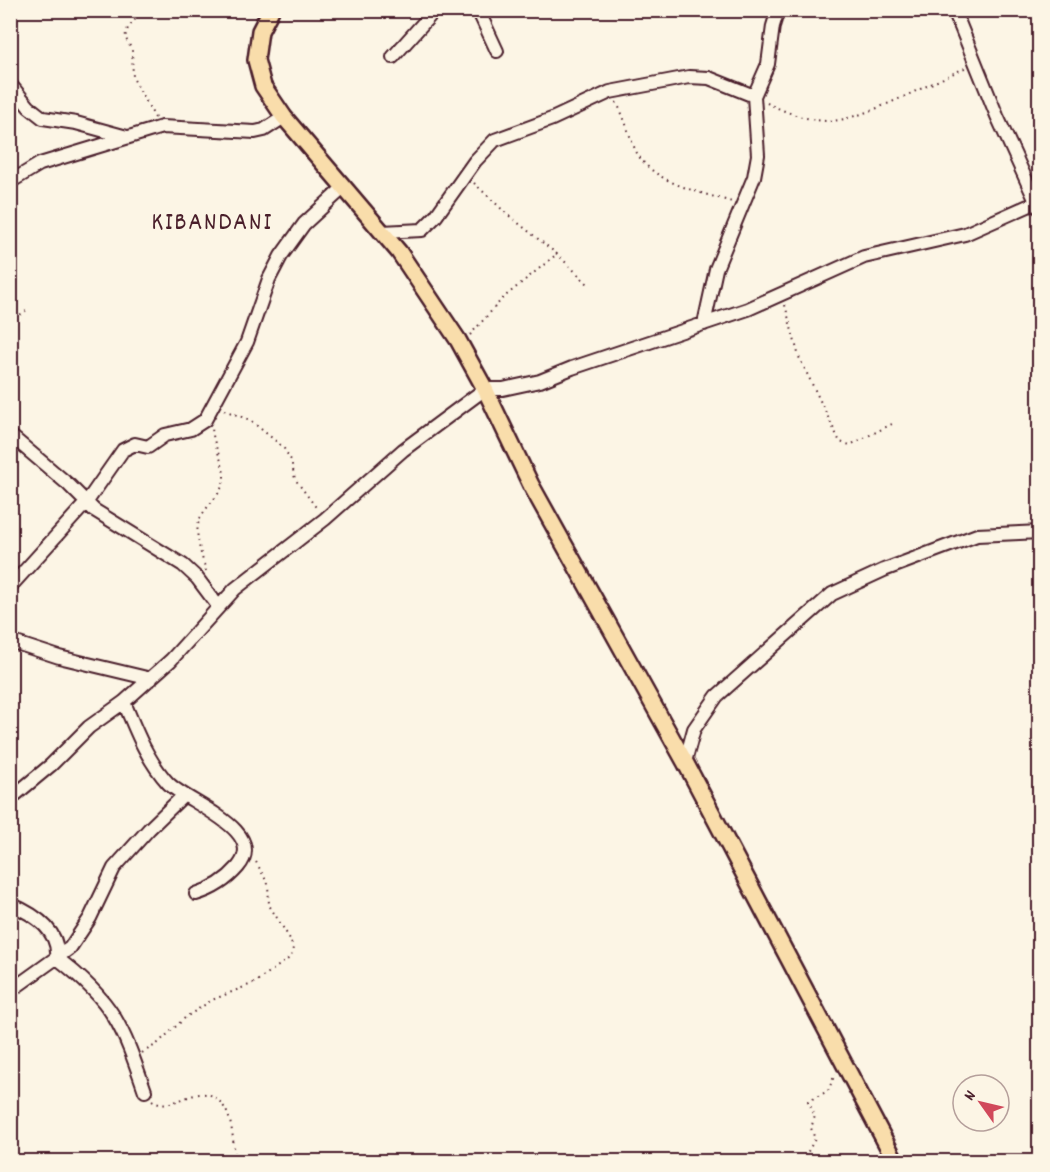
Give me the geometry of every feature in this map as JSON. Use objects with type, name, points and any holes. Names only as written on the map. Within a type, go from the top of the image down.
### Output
[{"type":"main road","points":[[271,10],[260,31],[256,60],[263,86],[284,117],[399,252],[461,347],[485,389],[531,485],[685,762],[896,1161]]},
{"type":"street","points":[[393,57],[435,10]]},
{"type":"street","points":[[477,10],[497,51]]},
{"type":"street","points":[[704,324],[716,269],[754,177],[758,155],[754,96],[768,64],[773,26],[778,10]]},
{"type":"street","points":[[10,799],[51,765],[89,727],[151,679],[235,589],[326,519],[403,450],[485,389],[503,389],[540,381],[704,324],[782,294],[864,257],[965,234],[1038,205],[954,10]]},
{"type":"street","points":[[382,232],[422,230],[436,216],[464,176],[495,140],[552,119],[610,92],[689,77],[709,78],[754,96]]},
{"type":"street","points":[[10,84],[36,115],[127,137]]},
{"type":"street","points":[[10,182],[40,164],[98,149],[127,137],[162,127],[255,132],[264,130],[284,117]]},
{"type":"street","points":[[10,587],[86,503],[123,450],[135,444],[148,447],[165,435],[199,426],[214,404],[247,342],[269,279],[281,256],[304,224],[343,188]]},
{"type":"street","points":[[10,435],[60,476],[104,518],[183,564],[218,606]]},
{"type":"street","points":[[685,762],[694,729],[717,696],[832,594],[884,570],[977,535],[1040,532]]},
{"type":"street","points":[[10,641],[59,657],[151,679]]},
{"type":"street","points":[[124,702],[148,756],[170,785],[234,829],[246,846],[246,856],[233,872],[219,885],[196,894]]},
{"type":"street","points":[[10,991],[45,964],[57,958],[82,932],[118,862],[184,795]]},
{"type":"street","points":[[10,904],[45,925],[53,935],[57,958]]},
{"type":"street","points":[[57,958],[92,986],[105,1001],[125,1032],[146,1091]]},
{"type":"path","points":[[143,10],[128,28],[125,37],[132,50],[135,84],[162,127]]},
{"type":"path","points":[[754,96],[795,114],[830,121],[846,118],[909,94],[975,63]]},
{"type":"path","points":[[610,92],[624,115],[635,149],[651,169],[684,186],[743,206]]},
{"type":"path","points":[[464,176],[557,254],[590,286]]},
{"type":"path","points":[[461,347],[503,298],[557,254]]},
{"type":"path","points":[[782,294],[798,357],[840,442],[850,445],[894,423]]},
{"type":"path","points":[[10,321],[26,311]]},
{"type":"path","points":[[210,594],[198,530],[202,515],[220,490],[224,477],[213,442],[214,404],[250,420],[283,447],[291,460],[300,487],[326,519]]},
{"type":"path","points":[[134,1055],[157,1044],[186,1017],[212,1000],[264,978],[291,957],[293,948],[291,939],[269,905],[268,884],[246,846]]},
{"type":"path","points":[[802,1161],[815,1139],[811,1128],[814,1116],[808,1101],[824,1094],[832,1085],[838,1054]]},
{"type":"path","points":[[146,1091],[158,1103],[201,1093],[211,1096],[225,1108],[237,1161]]},
{"type":"district","name":"KIBANDANI","points":[[212,220]]}]
